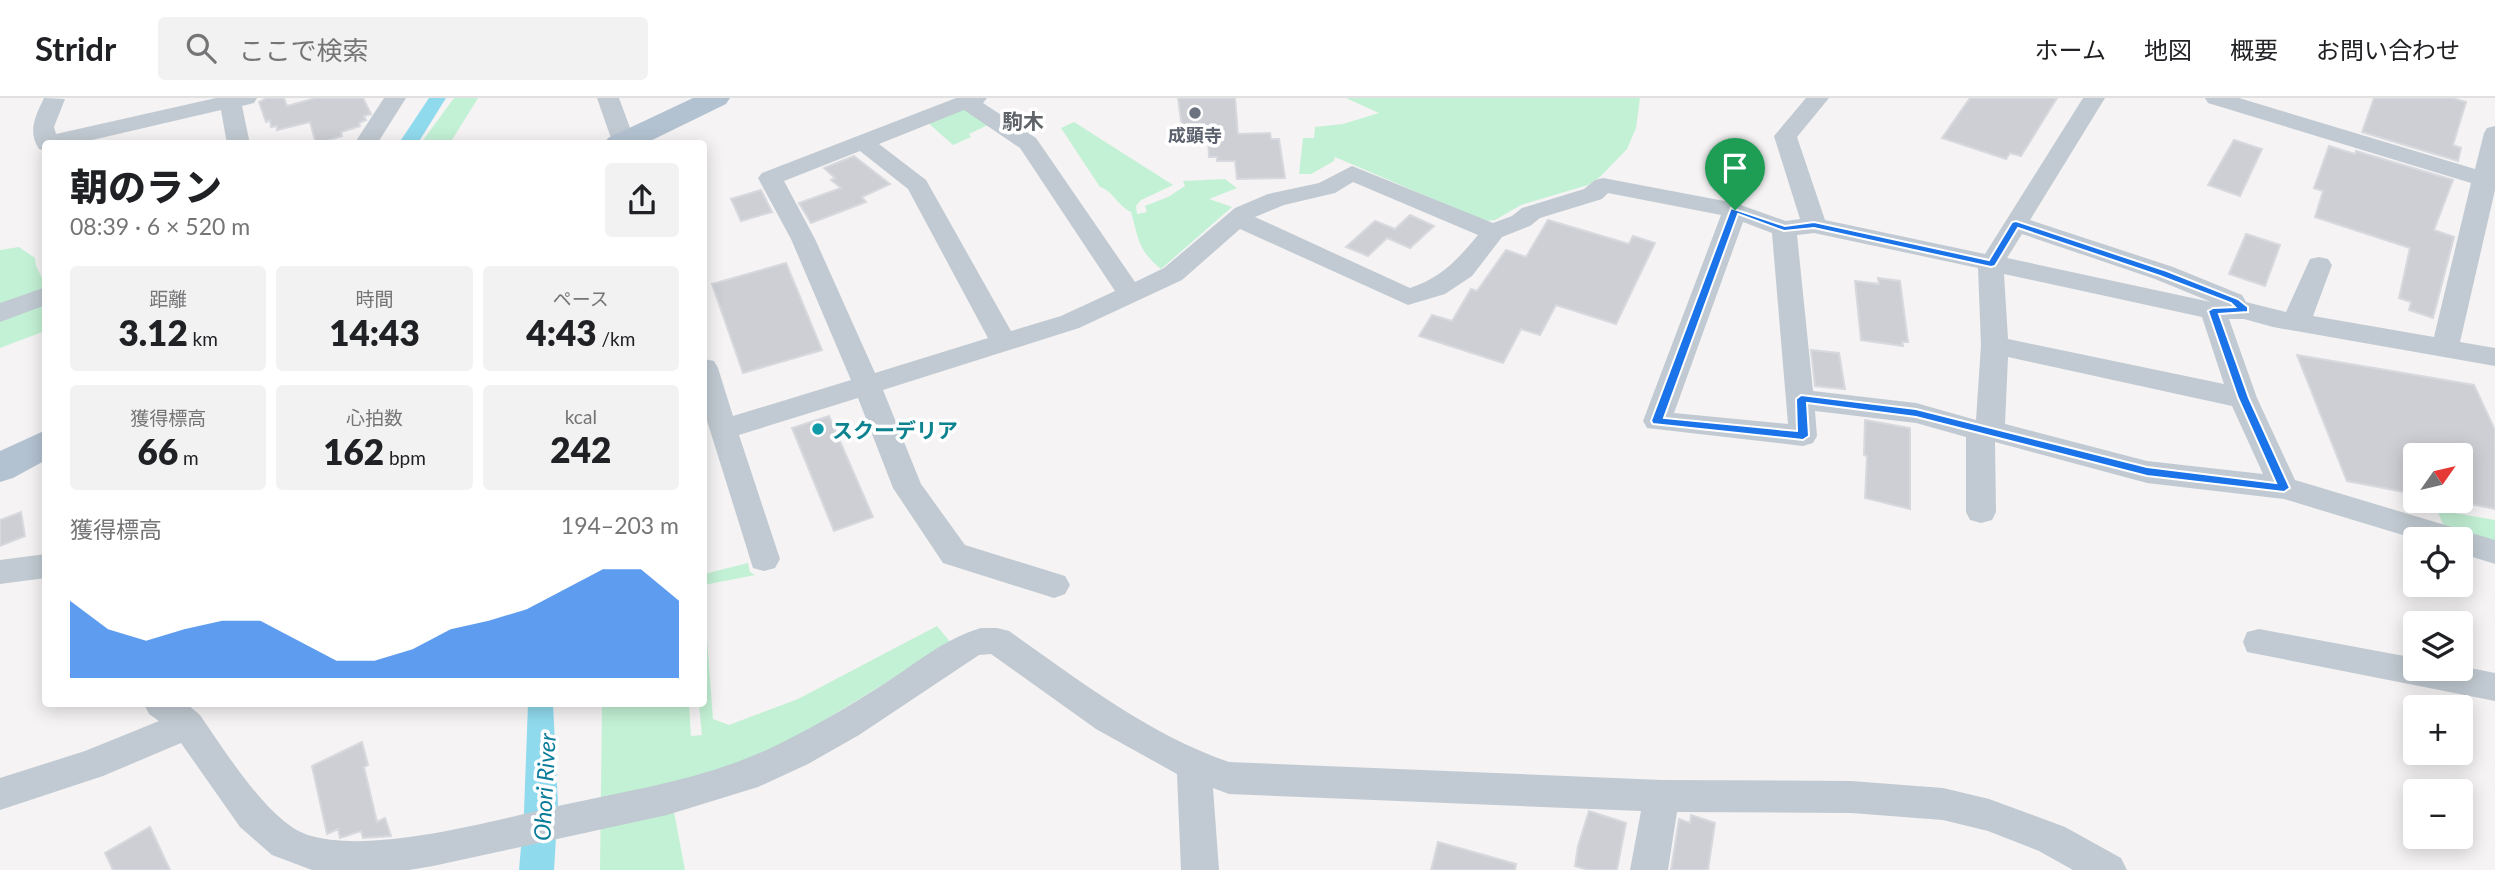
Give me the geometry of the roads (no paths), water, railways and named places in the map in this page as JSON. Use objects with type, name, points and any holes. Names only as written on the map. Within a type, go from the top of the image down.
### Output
[{"type":"main road","points":[[629,140],[716,98]]},
{"type":"main road","points":[[0,468],[42,445]]},
{"type":"street","points":[[46,140],[43,127],[55,98]]},
{"type":"street","points":[[368,140],[395,98]]},
{"type":"street","points":[[608,98],[622,140]]},
{"type":"street","points":[[1814,225],[1785,136],[1818,98]]},
{"type":"street","points":[[1981,512],[1985,430],[1995,345],[1991,264],[2094,98]]},
{"type":"street","points":[[2216,98],[2489,181]]},
{"type":"street","points":[[60,140],[238,100],[239,140]]},
{"type":"street","points":[[1054,585],[954,554],[908,488],[803,240],[771,178],[971,100],[1028,143],[1130,294]]},
{"type":"street","points":[[2449,348],[2446,342],[2489,181],[2495,133]]},
{"type":"street","points":[[862,142],[918,185],[1004,343]]},
{"type":"street","points":[[725,429],[1070,322],[1173,274],[1237,218],[1277,199],[1327,188],[1352,173],[1493,232]]},
{"type":"street","points":[[1237,218],[1408,297],[1436,288],[1463,270],[1493,232],[1521,221],[1531,213],[1594,194],[1603,184],[1735,210],[1784,229],[1814,225],[2213,311],[2244,310],[2495,357]]},
{"type":"street","points":[[1735,210],[1657,421],[1803,436],[1784,229]]},
{"type":"street","points":[[2016,224],[2164,273],[2235,301],[2244,310]]},
{"type":"street","points":[[2300,322],[2299,313],[2319,265]]},
{"type":"street","points":[[0,313],[42,297]]},
{"type":"street","points":[[2213,311],[2243,398],[2284,488]]},
{"type":"street","points":[[1995,345],[2243,398]]},
{"type":"street","points":[[707,378],[764,559]]},
{"type":"street","points":[[1801,399],[1916,413],[2147,472],[2284,488],[2415,527]]},
{"type":"street","points":[[2473,545],[2495,552]]},
{"type":"street","points":[[0,572],[42,567]]},
{"type":"street","points":[[165,707],[188,725],[237,798],[271,834],[306,852],[353,859],[465,850],[596,814],[716,786],[769,766],[822,738],[968,645],[981,641],[997,641],[1161,752],[1228,778],[1662,796],[1851,797],[1943,804],[1989,815],[2052,839],[2108,870]]},
{"type":"street","points":[[2259,642],[2495,687]]},
{"type":"street","points":[[0,794],[91,765],[188,725]]},
{"type":"street","points":[[1194,767],[1200,870]]},
{"type":"street","points":[[1649,870],[1662,796]]},
{"type":"water","points":[[429,98],[446,98],[420,140],[401,140]]},
{"type":"water","name":"Ohori River","points":[[528,707],[553,707],[558,805],[554,870],[519,870]]},
{"type":"place","name":"成顕寺","points":[[1195,113]]},
{"type":"place","name":"スクーデリア","points":[[818,429]]},
{"type":"district","name":"駒木","points":[[1023,120]]}]
